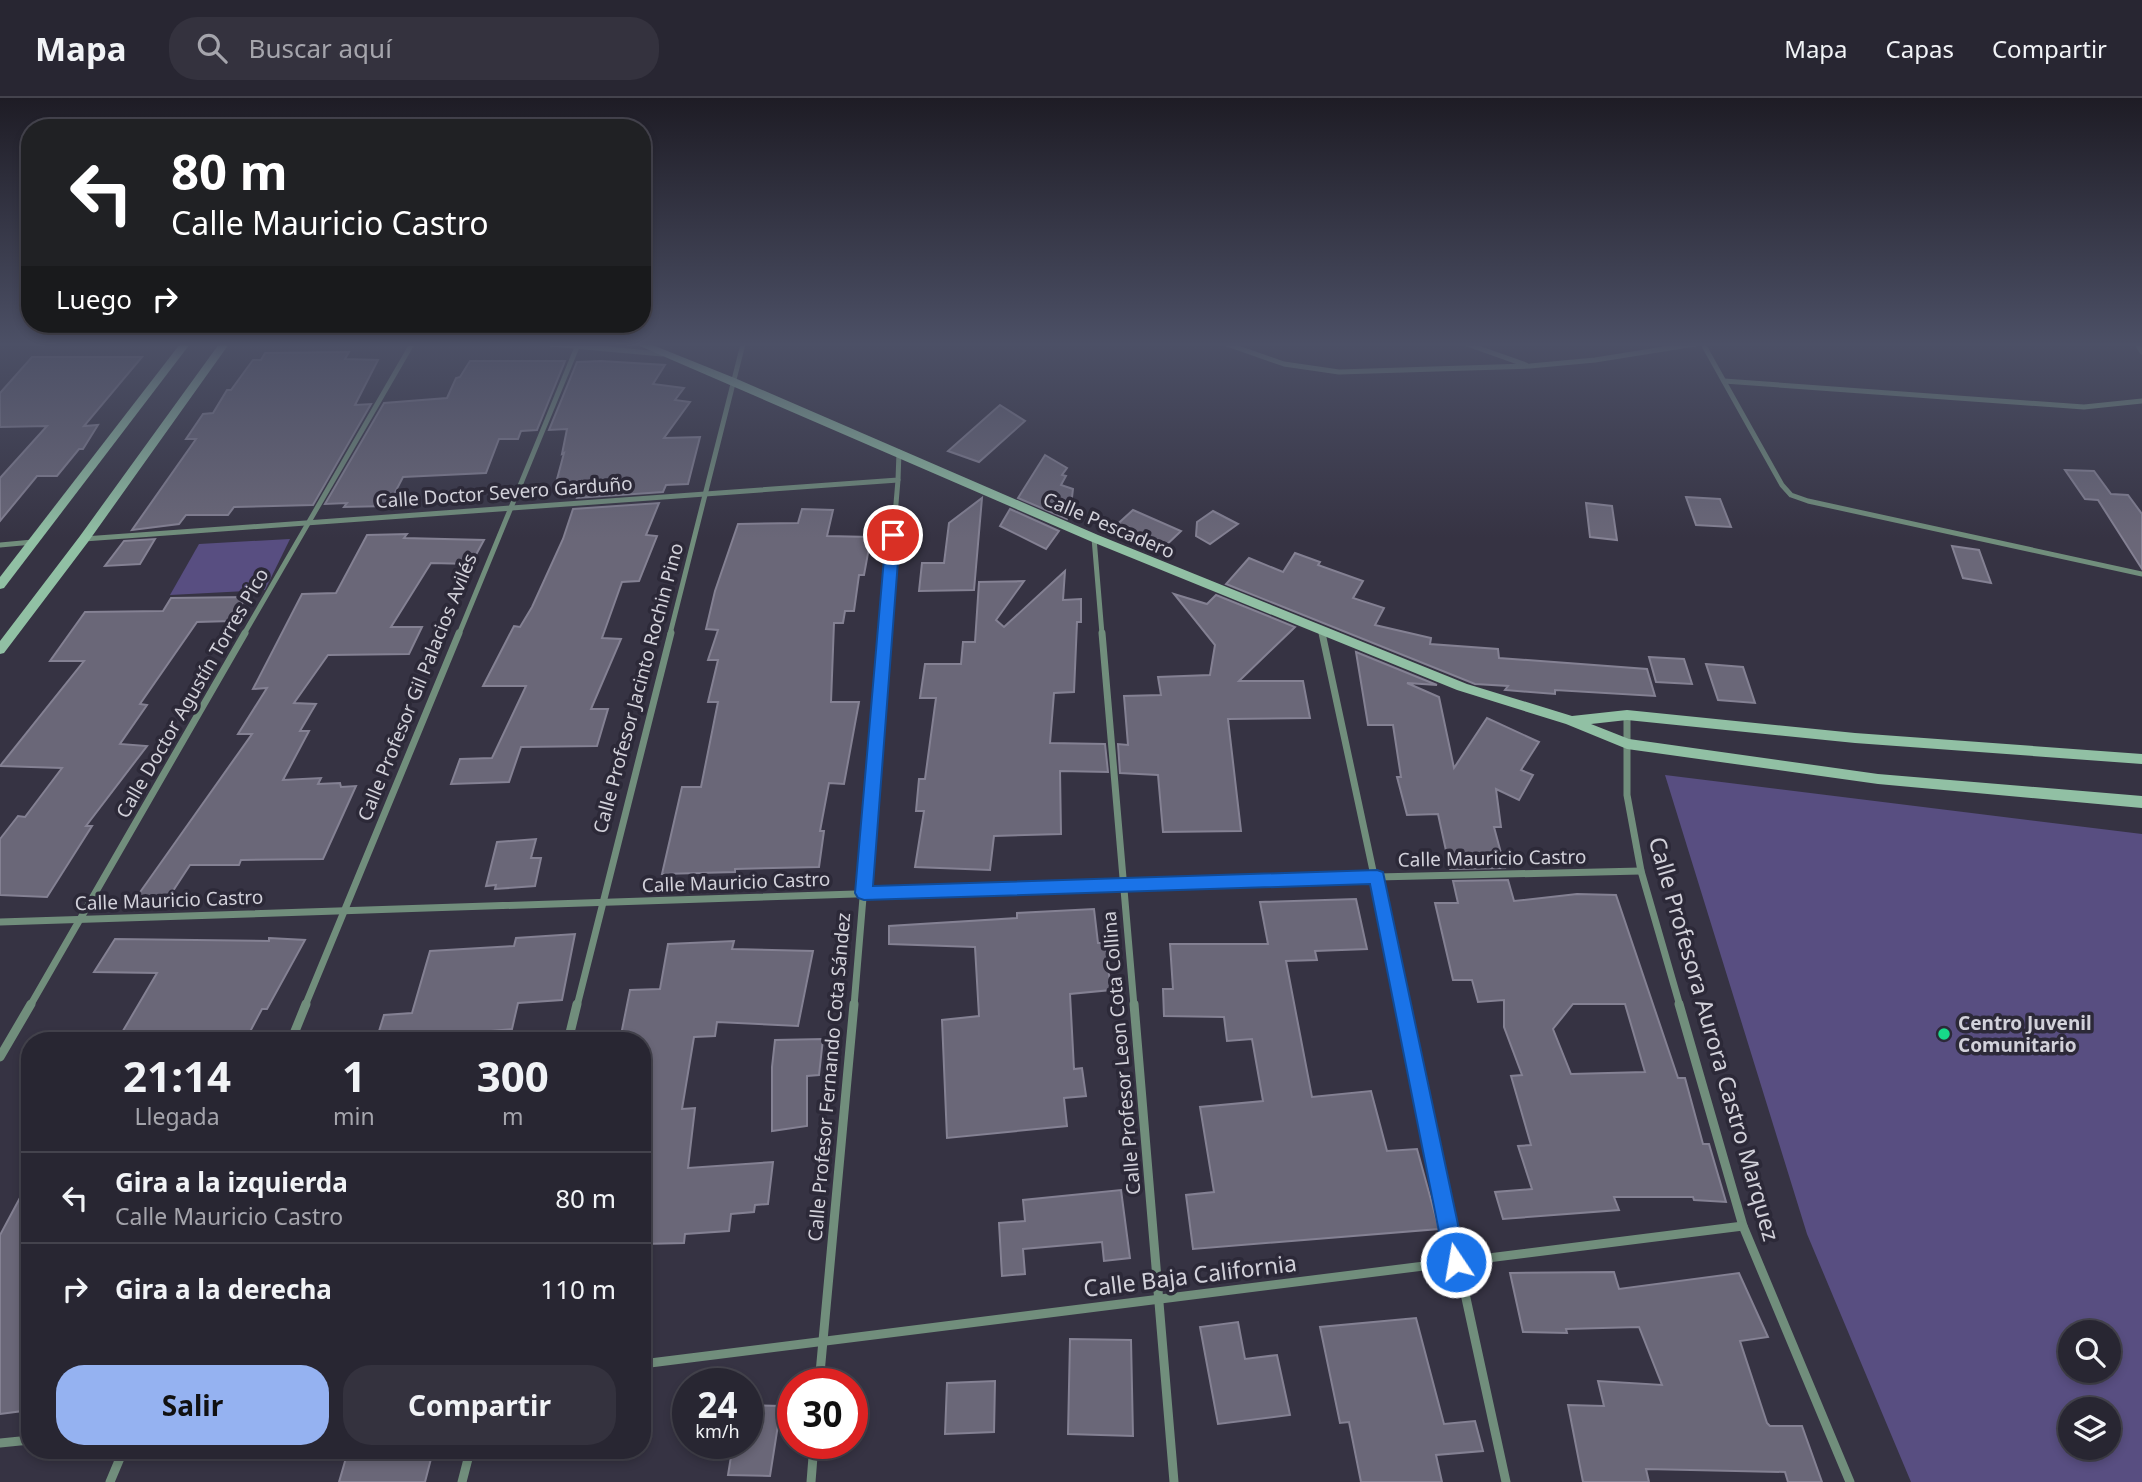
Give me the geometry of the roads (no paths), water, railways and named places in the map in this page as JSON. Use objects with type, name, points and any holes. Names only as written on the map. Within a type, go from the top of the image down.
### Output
[{"type":"street","points":[[0,585],[135,409]]},
{"type":"street","points":[[0,650],[178,409]]},
{"type":"street","name":"Calle Doctor Agustín Torres Pico","points":[[0,1057],[374,409]]},
{"type":"street","name":"Calle Profesor Gil Palacios Avilés","points":[[295,1032],[551,409]]},
{"type":"street","name":"Calle Profesor Jacinto Rochin Pino","points":[[570,1032],[727,409]]},
{"type":"street","name":"Calle Pescadero","points":[[797,409],[1094,538],[1321,630],[1462,687],[1571,721],[1627,744],[1878,779],[2142,802]]},
{"type":"street","points":[[1739,409],[1782,485],[1791,495],[2039,553],[2142,574]]},
{"type":"street","points":[[898,480],[899,452]]},
{"type":"street","name":"Calle Doctor Severo Garduño","points":[[84,539],[898,480]]},
{"type":"street","name":"Calle Profesor Fernando Cota Sández","points":[[821,1368],[898,480]]},
{"type":"street","name":"Calle Profesor Leon Cota Collina","points":[[1094,538],[1174,1482]]},
{"type":"street","points":[[0,545],[33,542]]},
{"type":"street","points":[[1321,630],[1377,877],[1456,1262],[1506,1482]]},
{"type":"street","points":[[1571,721],[1627,715],[1855,738],[2142,759]]},
{"type":"street","name":"Calle Profesora Aurora Castro Marquez","points":[[1627,715],[1628,795],[1642,871],[1743,1226],[1850,1482]]},
{"type":"street","name":"Calle Mauricio Castro","points":[[0,922],[1377,877],[1642,871]]},
{"type":"street","name":"Calle Baja California","points":[[651,1363],[1743,1226]]},
{"type":"street","points":[[0,1443],[21,1441]]},
{"type":"street","points":[[110,1482],[120,1459]]},
{"type":"street","points":[[462,1482],[468,1459]]},
{"type":"street","points":[[811,1482],[813,1459]]},
{"type":"place","name":"Centro Juvenil Comunitario","points":[[1944,1034]]}]
